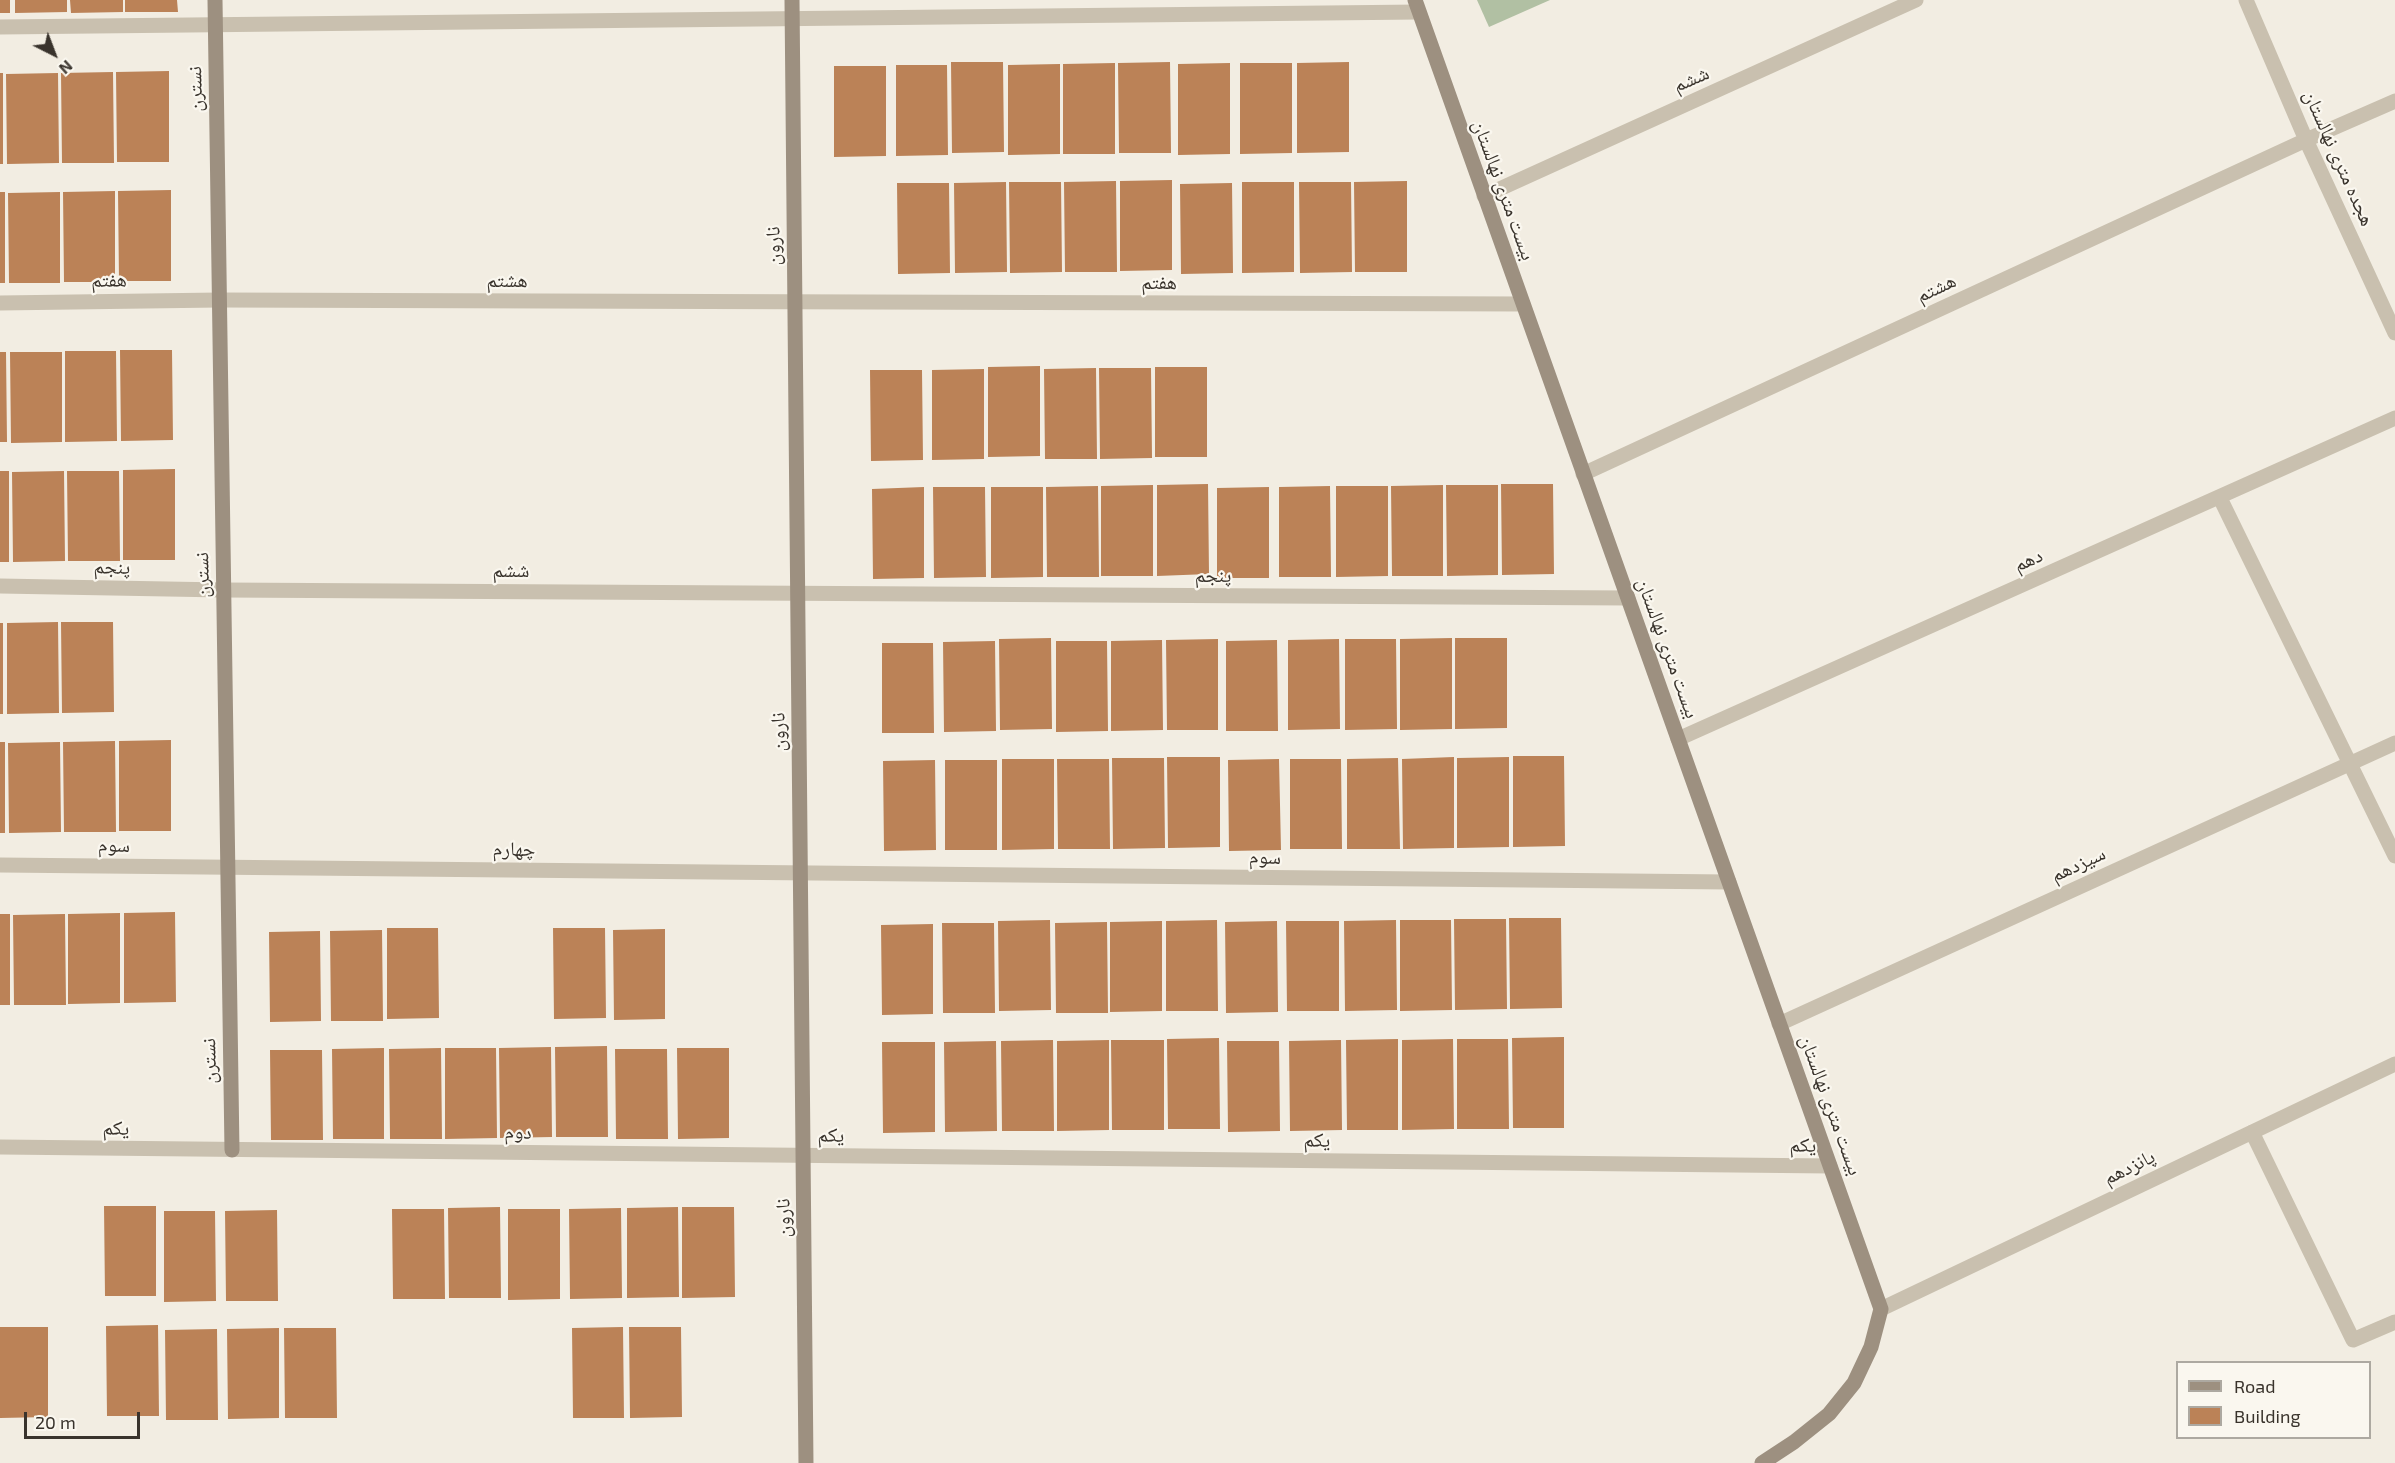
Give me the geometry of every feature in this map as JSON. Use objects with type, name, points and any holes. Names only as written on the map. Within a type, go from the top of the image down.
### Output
[{"type":"street","name":"نسترن","points":[[215,0],[232,1150]]},
{"type":"street","name":"نارون","points":[[792,0],[806,1463]]},
{"type":"street","name":"ششم","points":[[1484,196],[1916,0]]},
{"type":"street","name":"هجده متری نهالستان","points":[[2246,0],[2306,140],[2395,333]]},
{"type":"street","points":[[0,27],[792,18],[1417,6]]},
{"type":"street","name":"بیست متری نهالستان","points":[[1417,6],[1881,1309]]},
{"type":"street","name":"هشتم","points":[[1583,474],[2395,101]]},
{"type":"street","name":"هشتم","points":[[219,300],[794,301]]},
{"type":"street","name":"هفتم","points":[[0,303],[219,300]]},
{"type":"street","name":"هفتم","points":[[794,301],[1523,304]]},
{"type":"street","name":"دهم","points":[[1678,739],[2395,418]]},
{"type":"street","points":[[2220,498],[2395,856]]},
{"type":"street","name":"پنجم","points":[[0,586],[224,590]]},
{"type":"street","name":"ششم","points":[[224,590],[797,593]]},
{"type":"street","name":"پنجم","points":[[797,593],[1628,598]]},
{"type":"street","name":"سیزدهم","points":[[1779,1024],[2395,743]]},
{"type":"street","name":"سوم","points":[[0,865],[227,868]]},
{"type":"street","name":"چهارم","points":[[227,868],[800,873]]},
{"type":"street","name":"سوم","points":[[800,873],[1729,882]]},
{"type":"street","name":"پانزدهم","points":[[1881,1309],[2395,1064]]},
{"type":"street","points":[[2252,1132],[2353,1340],[2395,1322]]},
{"type":"street","name":"یکم","points":[[0,1148],[232,1150]]},
{"type":"street","name":"دوم","points":[[232,1150],[803,1156]]},
{"type":"street","name":"یکم","points":[[803,1156],[1830,1166]]},
{"type":"street","points":[[1762,1463],[1794,1442],[1829,1414],[1854,1383],[1871,1347],[1881,1309]]},
{"type":"green space","points":[[1477,0],[1550,0],[1489,27]]},
{"type":"building","points":[[0,0],[10,0],[10,13],[0,13]]},
{"type":"building","points":[[15,0],[67,0],[67,12],[15,13]]},
{"type":"building","points":[[70,0],[123,0],[123,12],[71,13]]},
{"type":"building","points":[[125,0],[177,0],[178,12],[125,12]]},
{"type":"building","points":[[951,62],[1003,62],[1004,152],[952,153]]},
{"type":"building","points":[[1170,62],[1171,153],[1119,153],[1118,63]]},
{"type":"building","points":[[1349,62],[1349,152],[1297,153],[1297,63]]},
{"type":"building","points":[[1115,63],[1115,154],[1063,154],[1063,64]]},
{"type":"building","points":[[1230,63],[1230,154],[1178,155],[1178,64]]},
{"type":"building","points":[[1240,63],[1292,63],[1292,153],[1240,154]]},
{"type":"building","points":[[1060,64],[1060,154],[1008,155],[1008,65]]},
{"type":"building","points":[[896,65],[947,65],[948,155],[896,156]]},
{"type":"building","points":[[834,66],[886,66],[886,156],[834,157]]},
{"type":"building","points":[[169,71],[169,162],[117,162],[116,72]]},
{"type":"building","points":[[113,72],[114,163],[62,163],[61,73]]},
{"type":"building","points":[[0,73],[3,73],[3,164],[0,164]]},
{"type":"building","points":[[58,73],[59,163],[7,164],[6,74]]},
{"type":"building","points":[[1172,180],[1172,270],[1120,271],[1120,181]]},
{"type":"building","points":[[1116,181],[1117,272],[1065,272],[1064,182]]},
{"type":"building","points":[[1407,181],[1407,272],[1355,272],[1354,182]]},
{"type":"building","points":[[1006,182],[1007,272],[955,273],[954,183]]},
{"type":"building","points":[[1009,182],[1061,182],[1062,272],[1010,273]]},
{"type":"building","points":[[1242,182],[1294,182],[1294,272],[1242,273]]},
{"type":"building","points":[[1299,182],[1351,182],[1352,272],[1300,273]]},
{"type":"building","points":[[897,183],[949,183],[950,273],[898,274]]},
{"type":"building","points":[[1232,183],[1233,273],[1181,274],[1180,184]]},
{"type":"building","points":[[171,190],[171,281],[119,281],[118,191]]},
{"type":"building","points":[[115,191],[115,282],[64,282],[63,192]]},
{"type":"building","points":[[0,192],[5,192],[5,283],[0,283]]},
{"type":"building","points":[[60,192],[60,283],[9,283],[8,193]]},
{"type":"building","points":[[120,350],[172,350],[173,440],[121,441]]},
{"type":"building","points":[[65,351],[116,351],[117,441],[65,442]]},
{"type":"building","points":[[0,352],[6,352],[7,442],[0,442]]},
{"type":"building","points":[[10,352],[62,352],[62,442],[11,443]]},
{"type":"building","points":[[1040,366],[1040,456],[988,457],[988,367]]},
{"type":"building","points":[[1155,367],[1207,367],[1207,457],[1155,457]]},
{"type":"building","points":[[1096,368],[1097,459],[1045,459],[1044,369]]},
{"type":"building","points":[[1099,368],[1151,368],[1152,458],[1100,459]]},
{"type":"building","points":[[984,369],[984,459],[932,460],[932,370]]},
{"type":"building","points":[[870,370],[922,370],[923,460],[871,461]]},
{"type":"building","points":[[175,469],[175,560],[123,560],[123,470]]},
{"type":"building","points":[[0,471],[9,471],[9,562],[0,562]]},
{"type":"building","points":[[64,471],[65,561],[13,562],[12,472]]},
{"type":"building","points":[[67,471],[119,471],[120,561],[68,561]]},
{"type":"building","points":[[1208,484],[1209,574],[1157,576],[1157,485]]},
{"type":"building","points":[[1501,484],[1553,484],[1554,574],[1502,575]]},
{"type":"building","points":[[1153,485],[1153,576],[1101,576],[1101,486]]},
{"type":"building","points":[[1443,485],[1443,576],[1392,576],[1391,486]]},
{"type":"building","points":[[1446,485],[1498,485],[1498,575],[1447,576]]},
{"type":"building","points":[[1098,486],[1099,577],[1047,577],[1046,487]]},
{"type":"building","points":[[1330,486],[1331,577],[1279,577],[1279,487]]},
{"type":"building","points":[[1336,486],[1388,486],[1388,576],[1336,577]]},
{"type":"building","points":[[924,487],[924,578],[873,579],[872,489]]},
{"type":"building","points":[[933,487],[985,487],[986,577],[934,578]]},
{"type":"building","points":[[991,487],[1043,487],[1043,577],[991,578]]},
{"type":"building","points":[[1269,487],[1269,578],[1217,578],[1217,488]]},
{"type":"building","points":[[58,622],[59,713],[7,714],[7,623]]},
{"type":"building","points":[[61,622],[113,622],[114,712],[62,713]]},
{"type":"building","points":[[0,623],[3,623],[3,714],[0,714]]},
{"type":"building","points":[[1051,638],[1052,729],[1000,730],[999,639]]},
{"type":"building","points":[[1452,638],[1452,729],[1400,730],[1400,639]]},
{"type":"building","points":[[1455,638],[1507,638],[1507,728],[1455,729]]},
{"type":"building","points":[[1218,639],[1218,730],[1167,730],[1166,640]]},
{"type":"building","points":[[1339,639],[1340,729],[1288,730],[1288,640]]},
{"type":"building","points":[[1345,639],[1396,639],[1397,729],[1345,730]]},
{"type":"building","points":[[1162,640],[1163,730],[1111,731],[1111,641]]},
{"type":"building","points":[[1277,640],[1278,731],[1226,731],[1226,641]]},
{"type":"building","points":[[995,641],[996,731],[944,732],[943,642]]},
{"type":"building","points":[[1056,641],[1107,641],[1108,731],[1056,732]]},
{"type":"building","points":[[882,643],[933,643],[934,733],[882,733]]},
{"type":"building","points":[[171,740],[171,831],[119,831],[119,741]]},
{"type":"building","points":[[115,741],[116,832],[64,832],[63,742]]},
{"type":"building","points":[[0,742],[5,742],[5,833],[0,833]]},
{"type":"building","points":[[60,742],[61,832],[9,833],[8,743]]},
{"type":"building","points":[[1513,756],[1564,756],[1565,846],[1513,847]]},
{"type":"building","points":[[1167,757],[1220,757],[1220,847],[1168,848]]},
{"type":"building","points":[[1454,757],[1454,848],[1403,849],[1402,759]]},
{"type":"building","points":[[1509,757],[1509,847],[1457,848],[1457,758]]},
{"type":"building","points":[[1112,758],[1164,758],[1165,848],[1113,849]]},
{"type":"building","points":[[1398,758],[1400,849],[1347,849],[1347,759]]},
{"type":"building","points":[[1002,759],[1054,759],[1054,849],[1002,850]]},
{"type":"building","points":[[1057,759],[1109,759],[1110,849],[1058,849]]},
{"type":"building","points":[[1279,759],[1281,850],[1229,851],[1228,760]]},
{"type":"building","points":[[1290,759],[1341,759],[1342,849],[1290,849]]},
{"type":"building","points":[[935,760],[936,850],[884,851],[883,761]]},
{"type":"building","points":[[945,760],[997,760],[997,850],[945,850]]},
{"type":"building","points":[[175,912],[176,1002],[124,1003],[124,913]]},
{"type":"building","points":[[120,913],[120,1003],[68,1004],[68,914]]},
{"type":"building","points":[[0,914],[10,914],[10,1005],[0,1005]]},
{"type":"building","points":[[65,914],[66,1005],[14,1005],[13,915]]},
{"type":"building","points":[[1509,918],[1561,918],[1562,1008],[1510,1009]]},
{"type":"building","points":[[1454,919],[1506,919],[1507,1009],[1455,1010]]},
{"type":"building","points":[[1050,920],[1051,1010],[999,1011],[998,921]]},
{"type":"building","points":[[1217,920],[1218,1011],[1166,1011],[1166,921]]},
{"type":"building","points":[[1396,920],[1397,1010],[1345,1011],[1344,921]]},
{"type":"building","points":[[1400,920],[1451,920],[1452,1010],[1400,1011]]},
{"type":"building","points":[[1162,921],[1162,1011],[1110,1012],[1110,922]]},
{"type":"building","points":[[1277,921],[1278,1012],[1226,1013],[1225,922]]},
{"type":"building","points":[[1286,921],[1339,921],[1339,1011],[1287,1011]]},
{"type":"building","points":[[1107,922],[1108,1013],[1056,1013],[1055,923]]},
{"type":"building","points":[[942,923],[994,923],[995,1013],[943,1013]]},
{"type":"building","points":[[933,924],[933,1014],[882,1015],[881,925]]},
{"type":"building","points":[[387,928],[438,928],[439,1018],[387,1019]]},
{"type":"building","points":[[553,928],[605,928],[606,1018],[554,1019]]},
{"type":"building","points":[[665,929],[665,1019],[614,1020],[613,930]]},
{"type":"building","points":[[382,930],[383,1021],[331,1021],[330,931]]},
{"type":"building","points":[[320,931],[321,1021],[270,1022],[269,932]]},
{"type":"building","points":[[1564,1037],[1564,1128],[1513,1128],[1512,1038]]},
{"type":"building","points":[[1219,1038],[1220,1129],[1168,1129],[1167,1039]]},
{"type":"building","points":[[1398,1039],[1398,1130],[1347,1130],[1346,1040]]},
{"type":"building","points":[[1453,1039],[1454,1129],[1402,1130],[1402,1040]]},
{"type":"building","points":[[1457,1039],[1508,1039],[1509,1129],[1457,1129]]},
{"type":"building","points":[[1053,1040],[1054,1131],[1002,1131],[1001,1041]]},
{"type":"building","points":[[1109,1040],[1109,1130],[1057,1131],[1057,1041]]},
{"type":"building","points":[[1111,1040],[1164,1040],[1164,1130],[1112,1130]]},
{"type":"building","points":[[1341,1040],[1342,1130],[1290,1131],[1289,1041]]},
{"type":"building","points":[[996,1041],[997,1131],[945,1132],[944,1042]]},
{"type":"building","points":[[1227,1041],[1279,1041],[1280,1131],[1228,1132]]},
{"type":"building","points":[[882,1042],[935,1042],[935,1132],[883,1133]]},
{"type":"building","points":[[607,1046],[608,1137],[556,1137],[555,1047]]},
{"type":"building","points":[[551,1047],[552,1137],[500,1138],[499,1048]]},
{"type":"building","points":[[384,1048],[384,1139],[333,1139],[332,1049]]},
{"type":"building","points":[[441,1048],[442,1139],[390,1139],[389,1049]]},
{"type":"building","points":[[445,1048],[496,1048],[497,1138],[445,1139]]},
{"type":"building","points":[[677,1048],[729,1048],[729,1138],[678,1139]]},
{"type":"building","points":[[615,1049],[667,1049],[668,1139],[616,1139]]},
{"type":"building","points":[[270,1050],[322,1050],[323,1140],[271,1140]]},
{"type":"building","points":[[104,1206],[156,1206],[156,1296],[105,1296]]},
{"type":"building","points":[[500,1207],[501,1298],[449,1298],[448,1208]]},
{"type":"building","points":[[678,1207],[679,1297],[627,1298],[627,1208]]},
{"type":"building","points":[[682,1207],[734,1207],[735,1297],[682,1298]]},
{"type":"building","points":[[621,1208],[622,1298],[570,1299],[569,1209]]},
{"type":"building","points":[[392,1209],[444,1209],[445,1299],[393,1299]]},
{"type":"building","points":[[508,1209],[560,1209],[560,1299],[508,1300]]},
{"type":"building","points":[[277,1210],[278,1301],[226,1301],[225,1211]]},
{"type":"building","points":[[164,1211],[215,1211],[216,1301],[164,1302]]},
{"type":"building","points":[[158,1325],[159,1416],[107,1416],[106,1326]]},
{"type":"building","points":[[0,1327],[48,1327],[48,1417],[0,1418]]},
{"type":"building","points":[[623,1327],[624,1418],[573,1418],[572,1328]]},
{"type":"building","points":[[629,1327],[681,1327],[682,1417],[630,1418]]},
{"type":"building","points":[[279,1328],[279,1418],[228,1419],[227,1329]]},
{"type":"building","points":[[284,1328],[336,1328],[337,1418],[285,1418]]},
{"type":"building","points":[[217,1329],[218,1420],[166,1420],[165,1330]]}]
